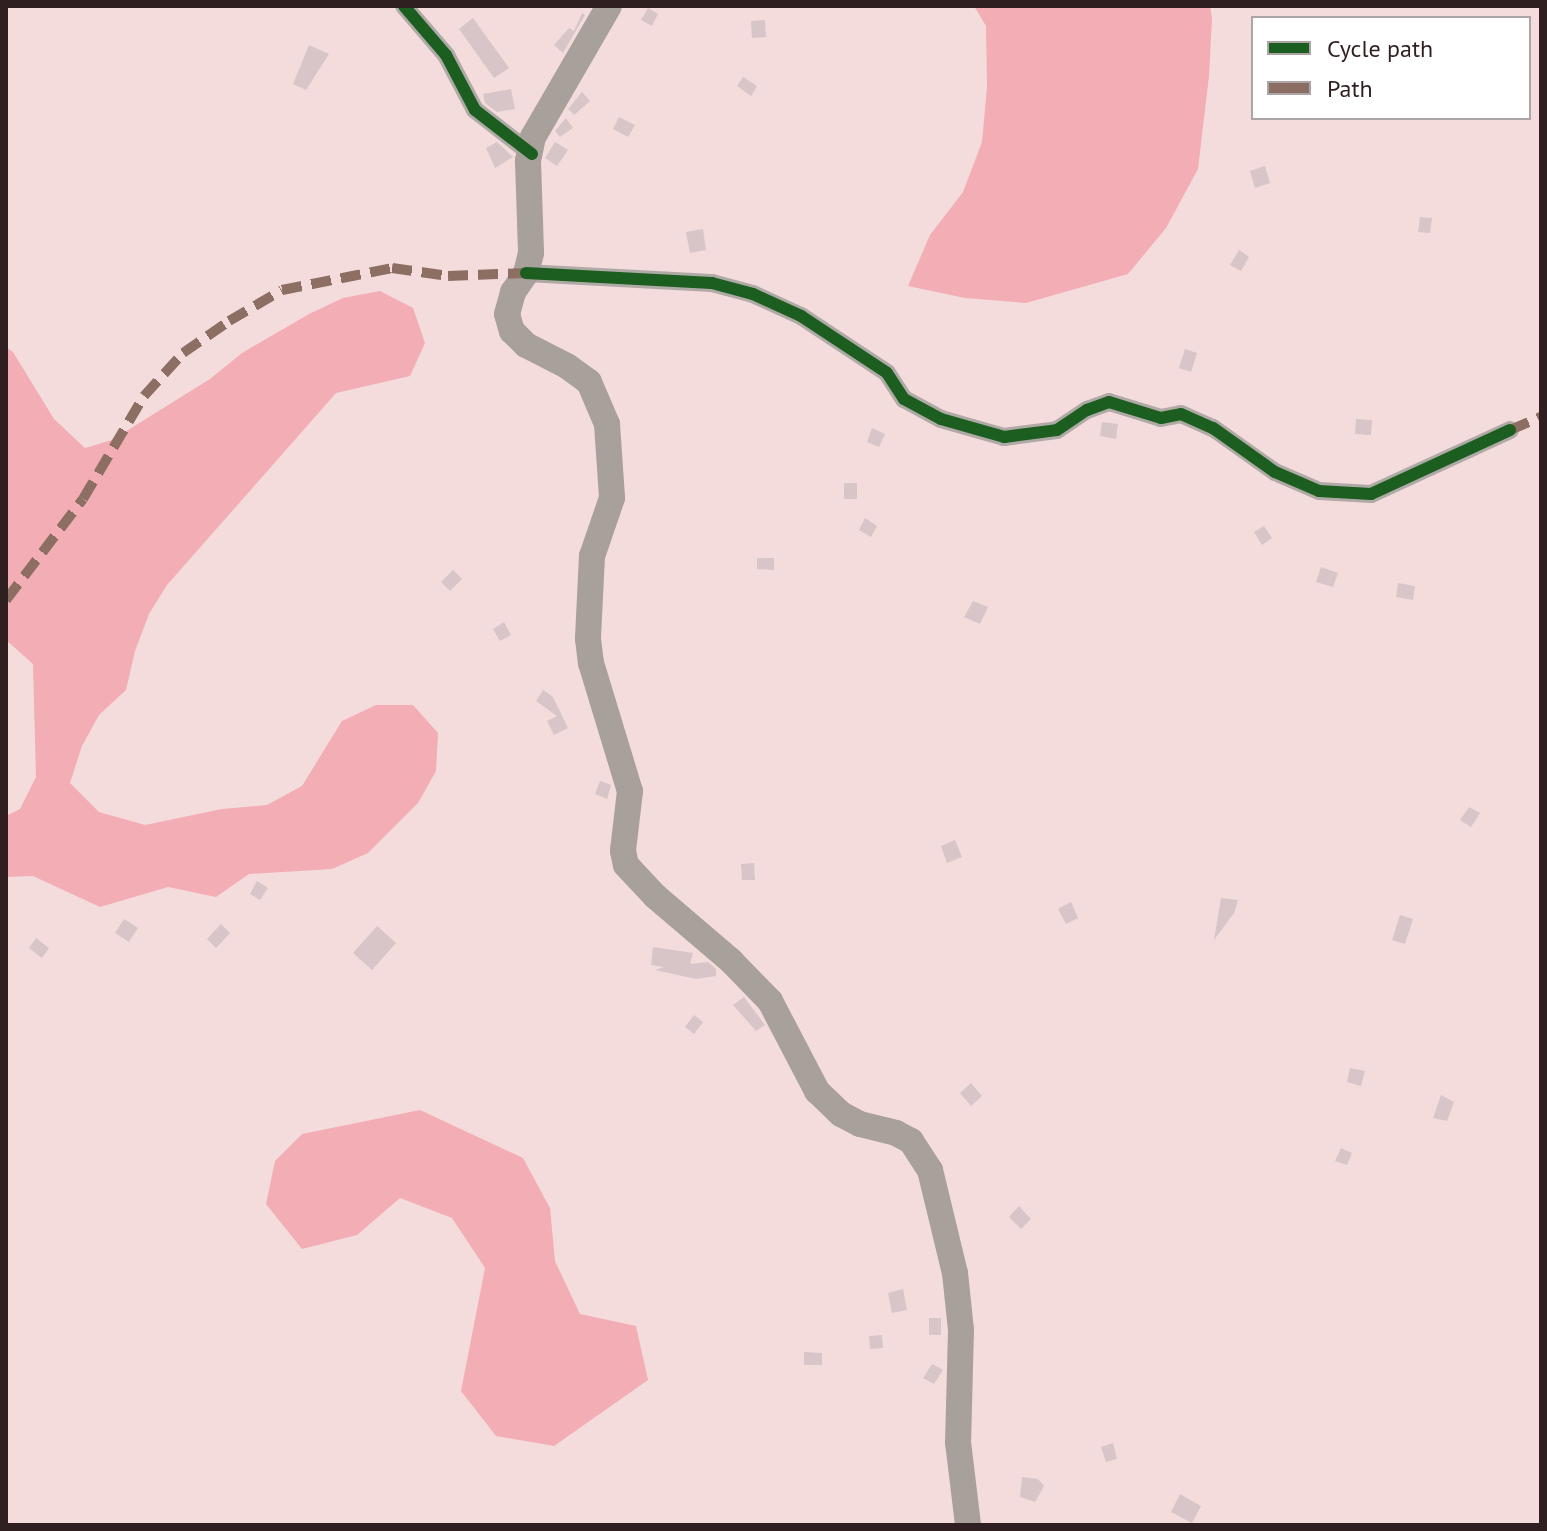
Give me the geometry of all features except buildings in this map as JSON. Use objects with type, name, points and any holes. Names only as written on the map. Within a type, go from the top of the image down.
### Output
[{"type":"main road","points":[[609,6],[533,137],[532,154],[528,161],[531,253],[526,273],[513,292],[507,314],[512,331],[526,345],[567,366],[589,382],[607,424],[612,498],[592,556],[588,639],[591,663],[630,791],[623,851],[626,865],[644,886],[731,961],[770,1001],[817,1091],[850,1119],[911,1141],[930,1170],[955,1273],[961,1330],[958,1442],[968,1525]]},
{"type":"street","points":[[404,6],[446,55],[475,110],[532,154]]},
{"type":"street","points":[[526,273],[712,283],[753,294],[801,316],[887,373],[904,399],[941,419],[1004,437],[1057,430],[1087,410],[1109,402],[1161,418],[1181,414],[1213,428],[1275,472],[1319,491],[1371,494],[1510,430]]},
{"type":"shaded area","points":[[974,6],[1210,6],[1209,76],[1198,169],[1166,228],[1128,274],[1026,303],[965,298],[908,286],[930,235],[963,192],[982,142],[987,87],[986,26]]},
{"type":"shaded area","points":[[380,291],[413,308],[425,343],[410,376],[336,393],[167,585],[149,614],[135,651],[126,690],[99,715],[82,746],[70,783],[99,812],[145,825],[222,809],[267,805],[302,786],[342,721],[376,705],[413,705],[438,733],[436,771],[418,803],[368,853],[332,869],[249,874],[216,897],[168,887],[100,907],[33,876],[6,877],[6,816],[20,809],[36,777],[33,664],[6,640],[6,347],[13,352],[54,419],[85,448],[112,440],[210,379],[242,353],[309,314],[343,298]]},
{"type":"shaded area","points":[[420,1110],[523,1158],[550,1208],[555,1261],[580,1314],[636,1326],[648,1380],[554,1446],[496,1436],[461,1391],[485,1268],[452,1218],[400,1198],[357,1235],[302,1249],[266,1204],[275,1161],[302,1134]]},
{"type":"marked path","points":[[6,600],[83,499],[144,396],[183,353],[229,321],[282,290],[392,268],[448,276],[526,273]]},
{"type":"marked path","points":[[1510,430],[1541,417]]},
{"type":"cycle path","points":[[404,6],[446,55],[475,110],[532,154]]},
{"type":"cycle path","points":[[526,273],[712,283],[753,294],[801,316],[887,373],[904,399],[941,419],[1004,437],[1057,430],[1087,410],[1109,402],[1161,418],[1181,414],[1213,428],[1275,472],[1319,491],[1371,494],[1510,430]]}]
